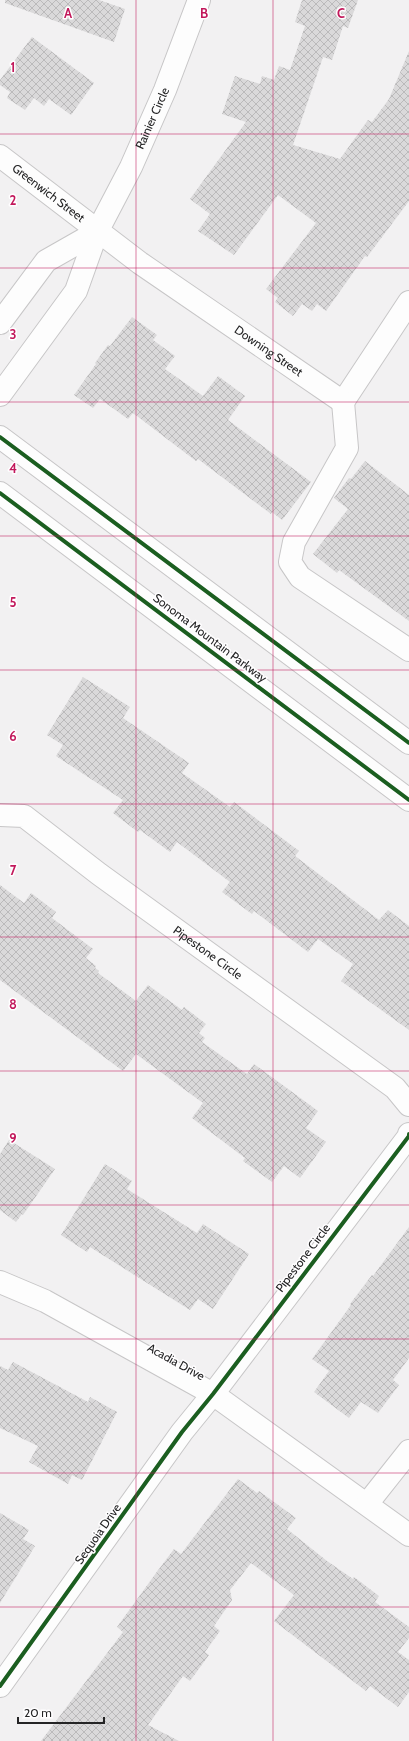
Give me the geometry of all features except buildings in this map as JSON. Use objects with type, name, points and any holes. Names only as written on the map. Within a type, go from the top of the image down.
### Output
[{"type":"street","name":"Rainier Circle","points":[[0,395],[76,291],[96,232],[131,167],[165,90],[199,0]]},
{"type":"street","name":"Greenwich Street","points":[[0,156],[96,232]]},
{"type":"street","points":[[0,323],[46,261],[96,232]]},
{"type":"street","name":"Downing Street","points":[[96,232],[342,402]]},
{"type":"street","points":[[409,302],[342,402],[347,448],[294,542],[290,562],[300,577],[409,650]]},
{"type":"street","points":[[0,437],[409,743]]},
{"type":"street","name":"Sonoma Mountain Parkway","points":[[0,493],[409,800]]},
{"type":"street","name":"Pipestone Circle","points":[[0,815],[24,816],[99,874],[395,1088],[409,1105]]},
{"type":"street","name":"Pipestone Circle","points":[[213,1394],[409,1136],[409,1134]]},
{"type":"street","name":"Acadia Drive","points":[[0,1282],[45,1301],[213,1394],[409,1535]]},
{"type":"street","name":"Sequoia Drive","points":[[0,1686],[182,1432],[213,1394]]},
{"type":"street","points":[[367,1504],[409,1450]]},
{"type":"cycle path","points":[[0,437],[409,743]]},
{"type":"cycle path","points":[[0,493],[409,800]]},
{"type":"cycle path","points":[[0,1686],[182,1432],[213,1394],[409,1136],[409,1134]]}]
